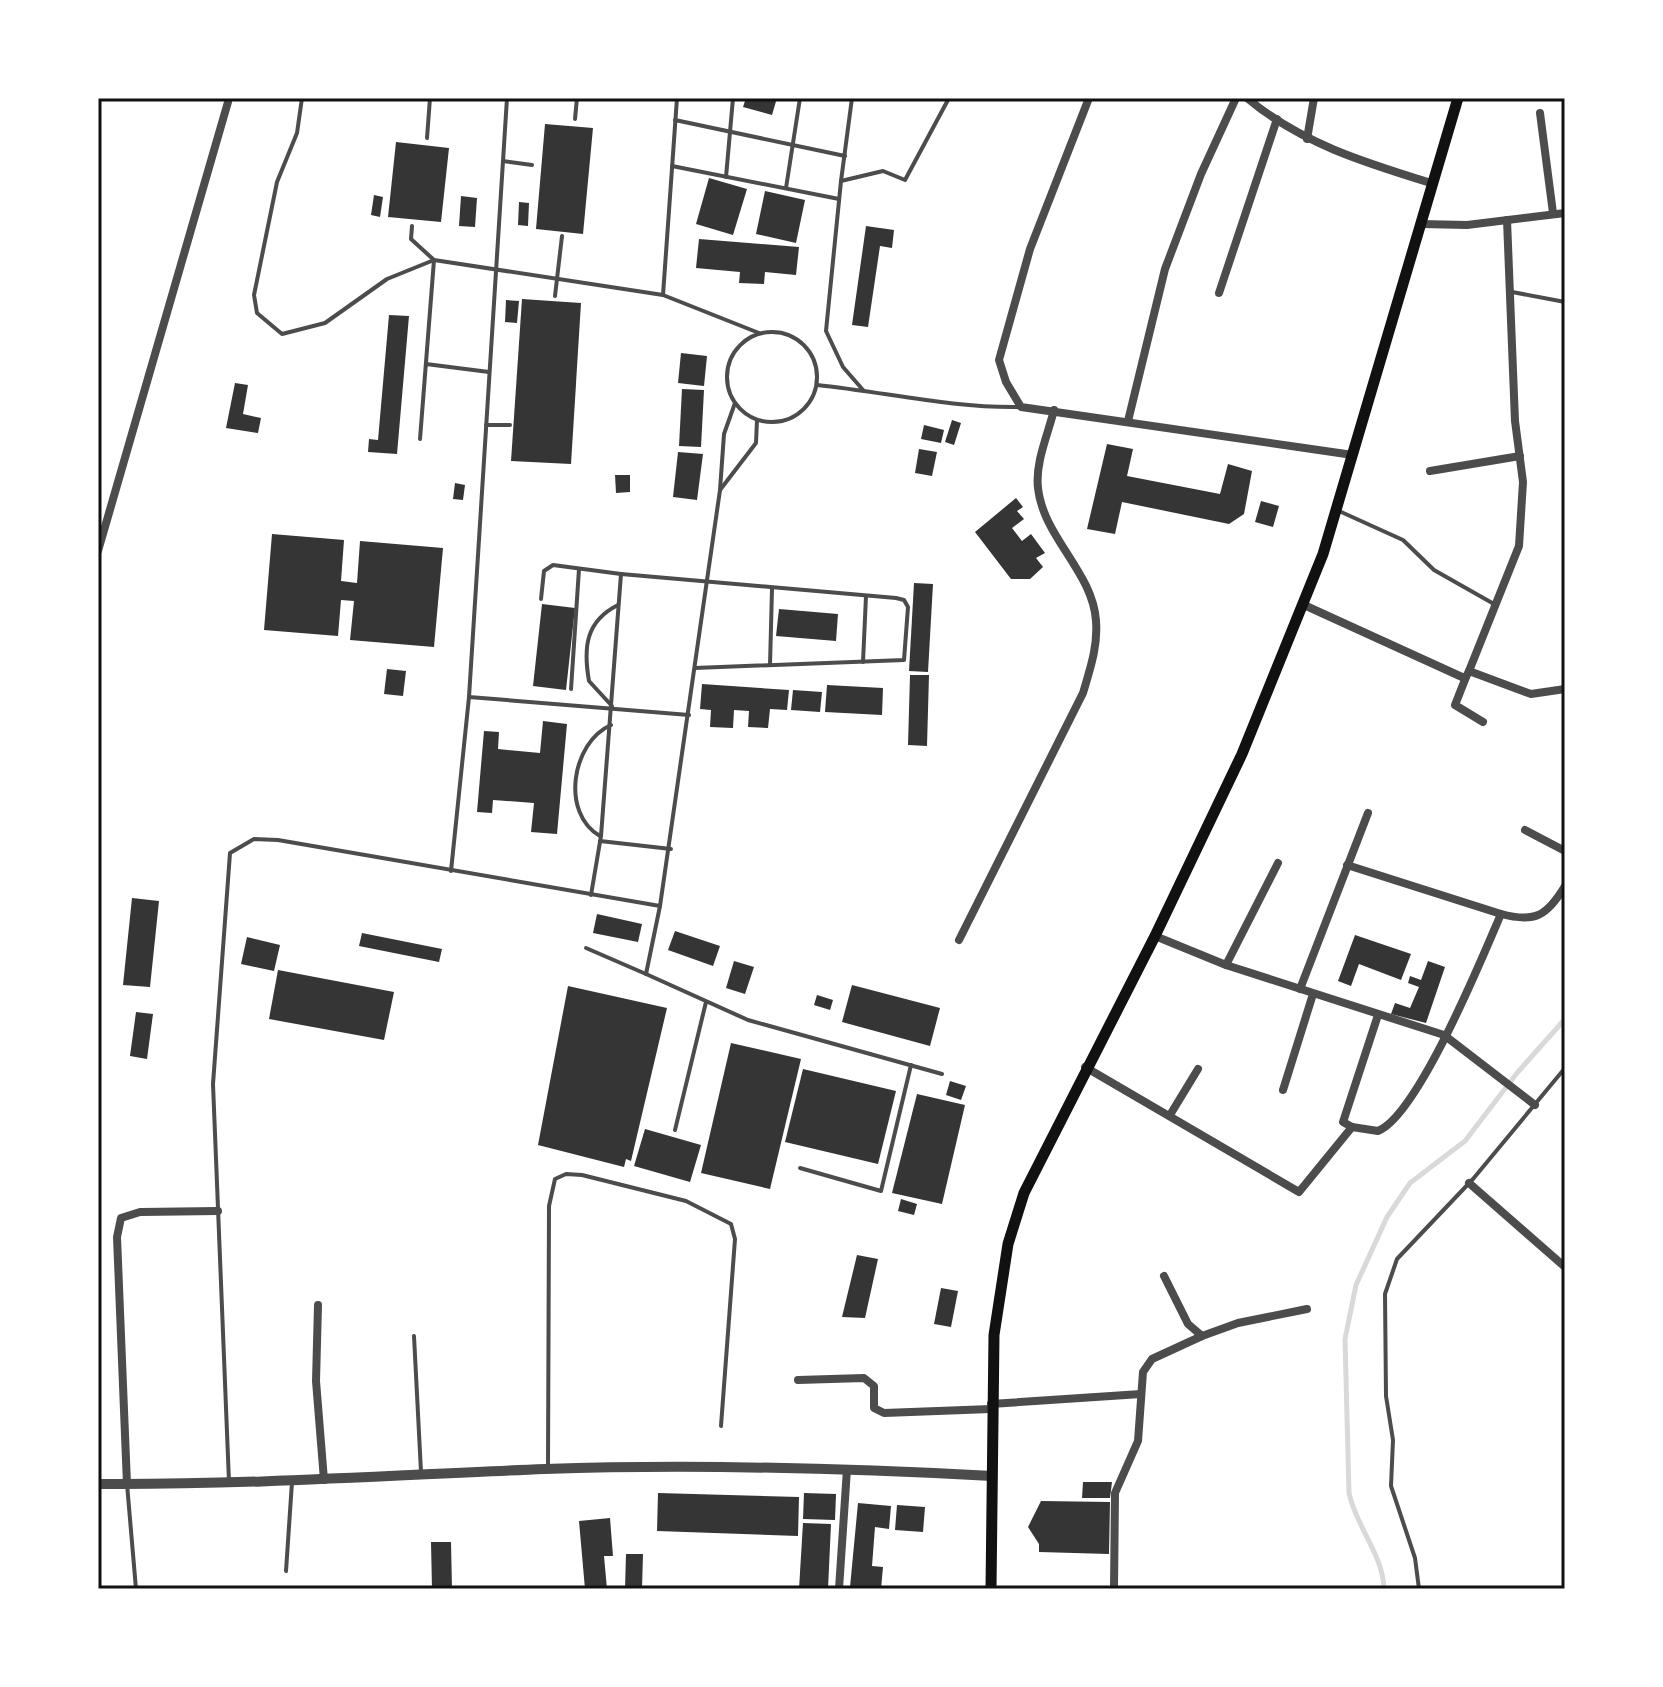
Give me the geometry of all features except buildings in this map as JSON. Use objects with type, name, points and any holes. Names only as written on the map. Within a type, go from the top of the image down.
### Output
[{"type":"main road","points":[[991,1589],[994,1335],[1008,1244],[1024,1193],[1085,1067],[1155,936],[1242,754],[1304,605],[1353,455],[1458,98]]},
{"type":"street","points":[[1089,98],[1030,249],[999,360],[1006,382],[1021,407],[1353,455]]},
{"type":"street","points":[[1128,421],[1165,269],[1201,174],[1236,98]]},
{"type":"street","points":[[1247,98],[1307,139],[1362,162],[1431,183]]},
{"type":"street","points":[[1307,139],[1314,98]]},
{"type":"street","points":[[98,551],[228,102]]},
{"type":"street","points":[[1540,113],[1553,213]]},
{"type":"street","points":[[1219,293],[1277,119]]},
{"type":"street","points":[[1421,224],[1467,225],[1565,213]]},
{"type":"street","points":[[1483,722],[1455,705],[1519,546],[1523,482],[1515,421],[1507,220]]},
{"type":"street","points":[[959,940],[1083,693],[1095,651],[1096,619],[1090,598],[1055,536],[1038,489],[1038,475],[1054,410]]},
{"type":"street","points":[[1430,471],[1520,456]]},
{"type":"street","points":[[1304,605],[1468,674],[1531,694],[1565,689]]},
{"type":"street","points":[[1300,989],[1368,813]]},
{"type":"street","points":[[1525,830],[1565,851]]},
{"type":"street","points":[[1226,965],[1278,863]]},
{"type":"street","points":[[1347,865],[1523,920],[1533,918],[1554,905],[1564,888]]},
{"type":"street","points":[[1378,1015],[1343,1122],[1352,1127],[1378,1131],[1394,1122],[1458,1012],[1501,914]]},
{"type":"street","points":[[1155,936],[1226,965],[1444,1035],[1535,1105]]},
{"type":"street","points":[[1283,1090],[1313,994]]},
{"type":"street","points":[[1085,1067],[1299,1192],[1352,1127]]},
{"type":"street","points":[[1170,1115],[1198,1069]]},
{"type":"street","points":[[1469,1183],[1565,1267]]},
{"type":"street","points":[[127,1484],[117,1237],[121,1218],[140,1212],[218,1211]]},
{"type":"street","points":[[1164,1276],[1188,1324],[1202,1336]]},
{"type":"street","points":[[318,1305],[316,1381],[324,1480]]},
{"type":"street","points":[[1114,1589],[1115,1493],[1138,1441],[1143,1372],[1152,1359],[1202,1336],[1238,1323],[1307,1309]]},
{"type":"street","points":[[798,1380],[864,1378],[874,1386],[874,1408],[884,1413],[1141,1394]]},
{"type":"street","points":[[98,1484],[292,1482],[548,1469],[847,1469],[992,1476]]},
{"type":"street","points":[[839,1589],[847,1469]]},
{"type":"lane","points":[[302,98],[297,133],[277,182],[254,295],[257,313],[282,334],[325,323],[387,279],[434,260],[663,295],[759,333],[790,334],[803,342],[813,355],[817,385],[801,412],[787,420],[757,420],[735,403],[727,376],[729,362],[746,339],[759,333]]},
{"type":"lane","points":[[427,138],[430,98]]},
{"type":"lane","points":[[451,871],[469,697],[507,98]]},
{"type":"lane","points":[[575,119],[577,98]]},
{"type":"lane","points":[[663,295],[677,98]]},
{"type":"lane","points":[[726,177],[733,98]]},
{"type":"lane","points":[[786,188],[800,98]]},
{"type":"lane","points":[[852,98],[826,331],[843,367],[863,390]]},
{"type":"lane","points":[[841,181],[883,171],[905,180],[949,98]]},
{"type":"lane","points":[[675,120],[845,156]]},
{"type":"lane","points":[[503,161],[532,165]]},
{"type":"lane","points":[[672,166],[839,199]]},
{"type":"lane","points":[[412,226],[411,239],[434,260]]},
{"type":"lane","points":[[555,296],[562,236]]},
{"type":"lane","points":[[420,439],[434,260]]},
{"type":"lane","points":[[1512,292],[1565,302]]},
{"type":"lane","points":[[426,364],[489,372]]},
{"type":"lane","points":[[817,385],[972,407],[1021,407]]},
{"type":"lane","points":[[646,974],[671,849],[720,490],[724,434],[735,403]]},
{"type":"lane","points":[[720,490],[756,443],[757,420]]},
{"type":"lane","points":[[486,425],[510,425]]},
{"type":"lane","points":[[1336,510],[1403,540],[1434,570],[1496,605]]},
{"type":"lane","points":[[541,599],[542,577],[548,567],[904,600],[908,607],[904,660],[695,668]]},
{"type":"lane","points":[[571,689],[579,569]]},
{"type":"lane","points":[[591,895],[601,838],[621,574]]},
{"type":"lane","points":[[770,665],[772,589]]},
{"type":"lane","points":[[863,662],[866,596]]},
{"type":"lane","points":[[613,707],[589,681],[586,652],[593,623],[618,605]]},
{"type":"lane","points":[[469,697],[689,715]]},
{"type":"lane","points":[[611,725],[598,731],[589,743],[576,779],[576,797],[583,818],[601,838],[671,849]]},
{"type":"lane","points":[[229,1484],[213,1084],[230,853],[254,839],[278,840],[660,906]]},
{"type":"lane","points":[[586,948],[748,1020],[942,1074]]},
{"type":"lane","points":[[675,1130],[706,1002]]},
{"type":"lane","points":[[800,1168],[881,1191],[911,1065]]},
{"type":"lane","points":[[1419,1589],[1415,1558],[1391,1486],[1393,1440],[1386,1396],[1385,1294],[1397,1259],[1469,1183],[1565,1068]]},
{"type":"lane","points":[[548,1469],[550,1192],[555,1179],[566,1174],[582,1175],[686,1201],[731,1224],[735,1239],[721,1426]]},
{"type":"lane","points":[[414,1336],[421,1475]]},
{"type":"lane","points":[[286,1571],[292,1482]]},
{"type":"lane","points":[[127,1484],[136,1589]]},
{"type":"waterway","points":[[1384,1589],[1379,1564],[1349,1493],[1345,1339],[1356,1285],[1387,1217],[1410,1183],[1465,1141],[1517,1073],[1565,1019]]}]
